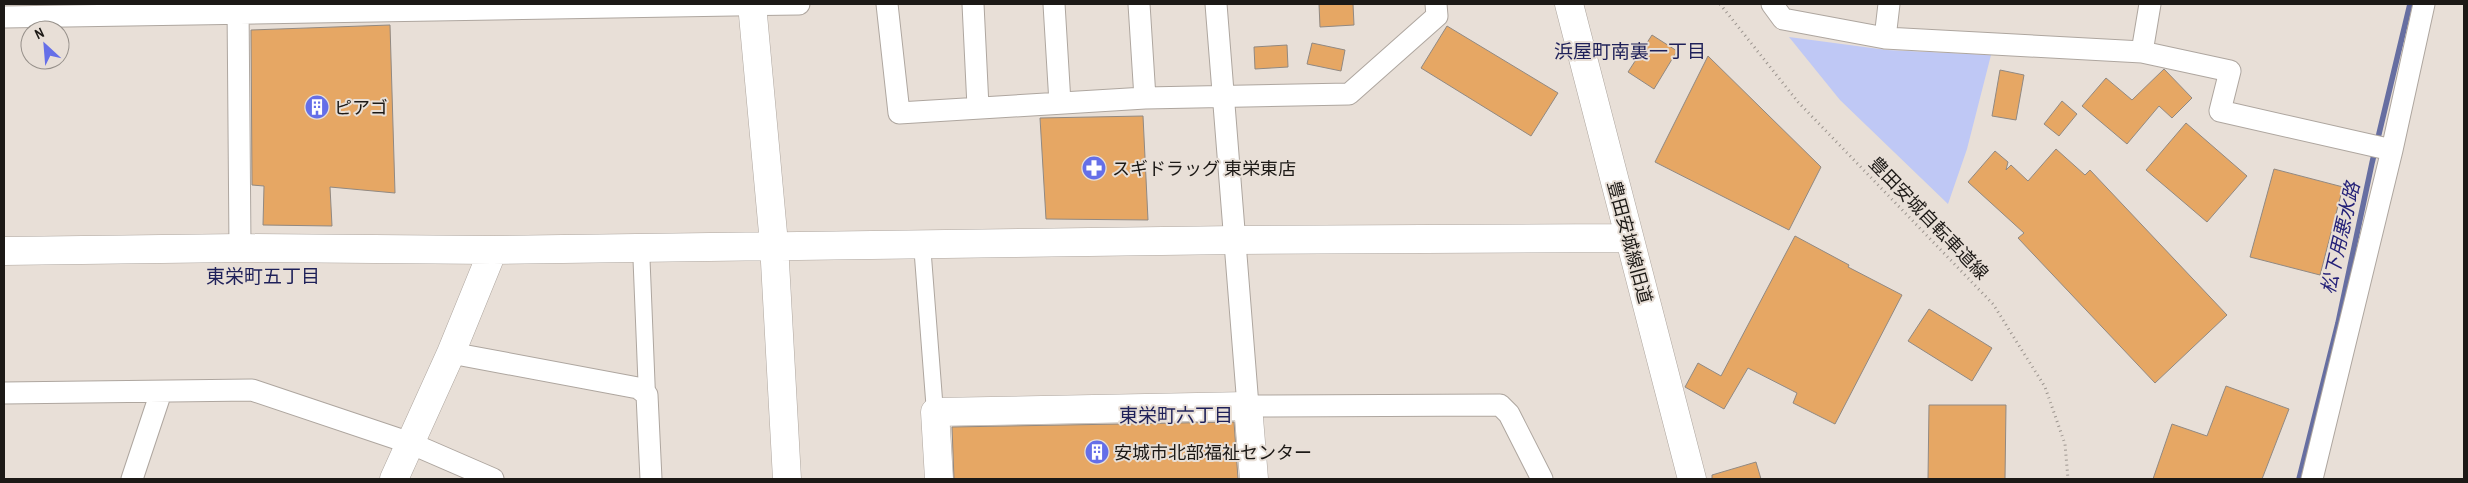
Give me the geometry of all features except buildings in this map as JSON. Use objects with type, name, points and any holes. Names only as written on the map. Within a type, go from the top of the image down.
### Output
[{"type":"street","points":[[4,17],[238,9],[799,4]]},
{"type":"street","points":[[887,4],[898,113],[1145,98],[1348,94],[1437,16],[1436,4]]},
{"type":"street","points":[[973,4],[978,107]]},
{"type":"street","points":[[1054,4],[1060,103]]},
{"type":"street","points":[[1139,4],[1145,98]]},
{"type":"street","points":[[1216,4],[1254,479]]},
{"type":"street","name":"豊田安城線旧道","points":[[1569,4],[1692,479]]},
{"type":"street","points":[[1772,4],[1783,19],[1885,38],[2142,52],[2230,71],[2220,111],[2381,147]]},
{"type":"street","points":[[1885,38],[1890,4]]},
{"type":"street","points":[[2142,52],[2150,4]]},
{"type":"street","points":[[2312,479],[2381,147],[2424,4]]},
{"type":"street","points":[[752,5],[774,244],[787,479]]},
{"type":"street","points":[[238,9],[240,248]]},
{"type":"street","points":[[4,251],[240,248],[493,250],[774,244],[1629,238]]},
{"type":"street","points":[[922,244],[939,479]]},
{"type":"street","points":[[642,248],[651,479]]},
{"type":"street","points":[[394,479],[451,352],[493,250]]},
{"type":"street","points":[[451,352],[638,388],[647,395]]},
{"type":"street","points":[[4,393],[252,390],[410,443],[493,479]]},
{"type":"street","points":[[132,479],[161,392]]},
{"type":"street","points":[[935,412],[1248,406],[1500,405],[1509,414],[1542,479]]},
{"type":"path","name":"豊田安城自転車道線","points":[[1720,4],[1798,102],[1994,304],[2045,387],[2065,444],[2068,479]]},
{"type":"shaded area","points":[[1789,37],[1887,50],[1991,55],[1967,149],[1948,204],[1840,100]]},
{"type":"waterway","name":"松下用悪水路","points":[[2299,479],[2338,323],[2372,163],[2410,4]]},
{"type":"place","name":"ピアゴ","points":[[317,107]]},
{"type":"place","name":"スギドラッグ 東栄東店","points":[[1094,168]]},
{"type":"place","name":"安城市北部福祉センター","points":[[1097,452]]},
{"type":"district","name":"浜屋町南裏一丁目","points":[[1630,51]]},
{"type":"district","name":"東栄町五丁目","points":[[263,276]]},
{"type":"district","name":"東栄町六丁目","points":[[1176,415]]}]
